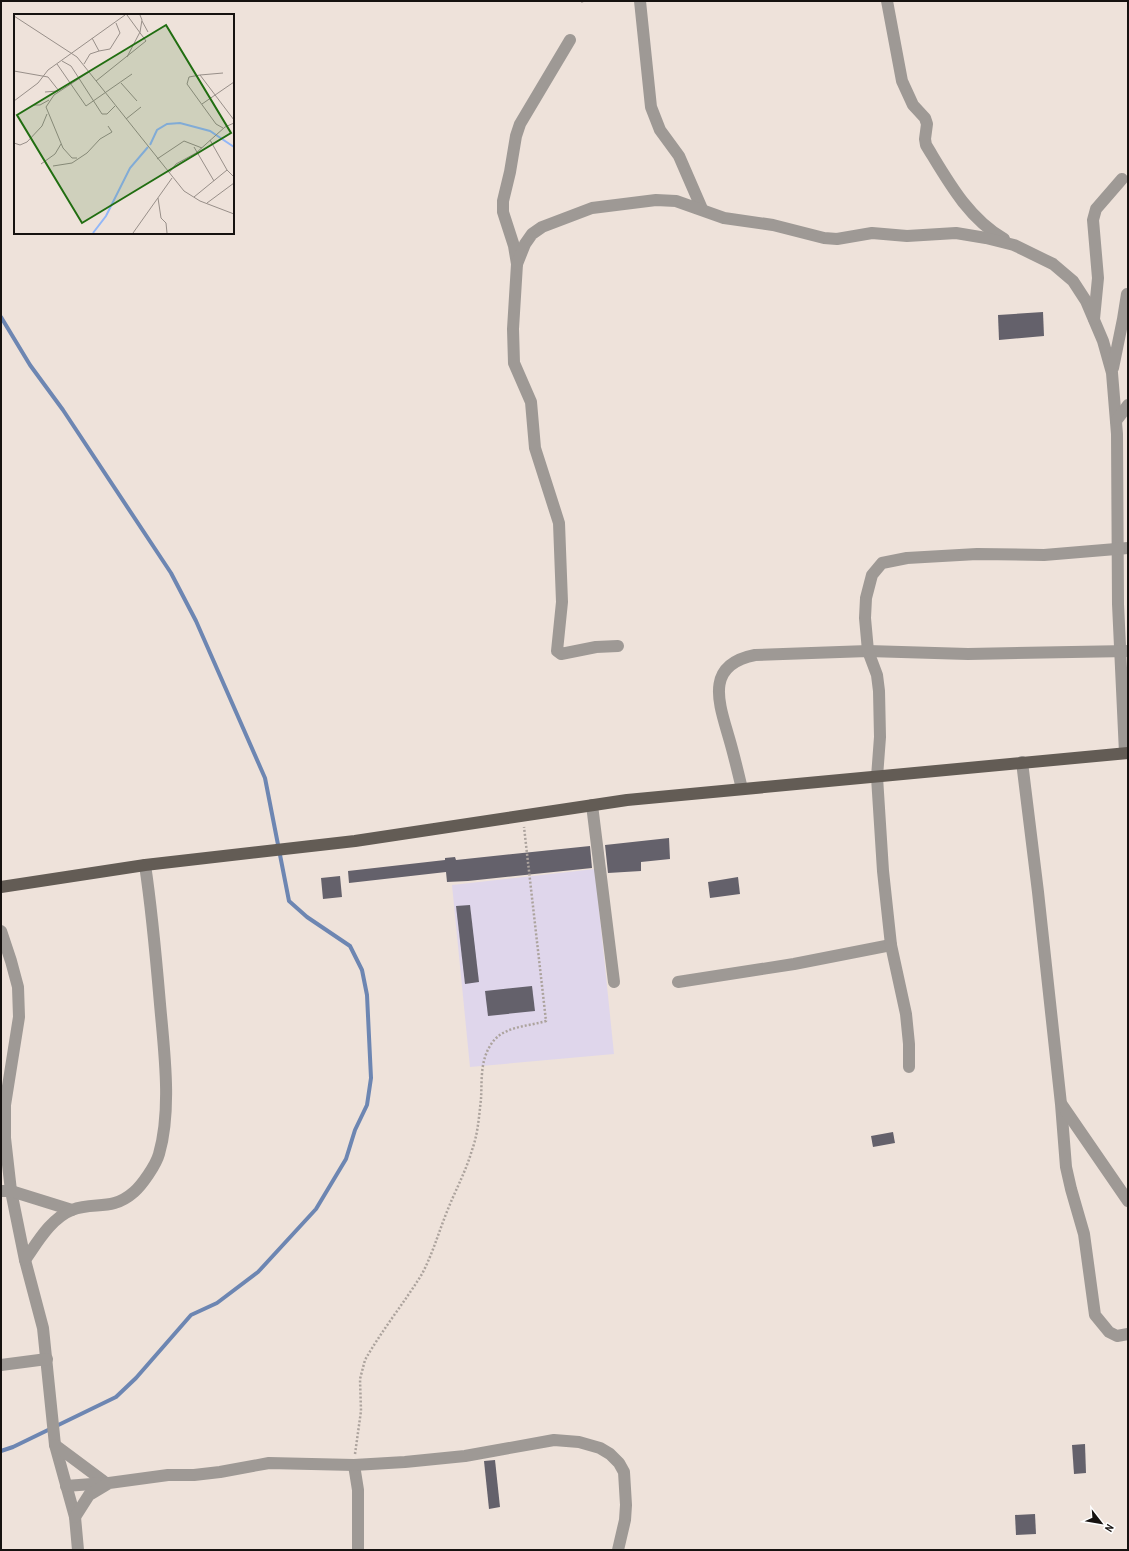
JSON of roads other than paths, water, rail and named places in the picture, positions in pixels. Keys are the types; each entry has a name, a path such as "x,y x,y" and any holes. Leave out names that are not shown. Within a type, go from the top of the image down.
{"main road":[{"path":"1,887 146,865 355,841 592,805 742,789 1126,753"}],"street":[{"path":"640,1 653,114 660,130 679,156 702,209"},
{"path":"887,1 902,81 913,105 925,118 928,124 925,139 926,145 944,176 966,207 981,223 1014,245 1053,264 1073,281 1086,301 1108,358 1112,373 1116,421 1123,434 1123,651 1126,753"},
{"path":"570,40 525,113 516,136 503,201 503,212 514,246 517,264 513,329 514,363 532,402 535,448 559,523 562,602 557,650 561,654 596,647 618,646"},
{"path":"1094,320 1098,278 1093,220 1096,209 1122,179"},
{"path":"517,264 532,234 542,227 592,208 656,200 676,202 702,209 724,218 773,225 824,238 837,239 872,233 907,236 956,234 986,238 1014,245"},
{"path":"1112,373 1124,319 1127,294"},
{"path":"1116,421 1128,405"},
{"path":"909,1067 909,1044 906,1014 891,945 883,871 877,777 880,737 879,691 876,675 868,651 866,618 867,590 872,575 882,563 907,558 977,554 1044,555 1123,548"},
{"path":"742,789 720,707 718,694 725,671 733,663 743,658 755,655 868,651 968,654 1004,652 1123,651"},
{"path":"1022,762 1038,892 1061,1104 1066,1167 1084,1234 1095,1315 1109,1332 1117,1336 1128,1334"},
{"path":"592,805 614,982"},
{"path":"6,1191 72,1210 108,1206 124,1200 136,1190 159,1156 164,1116 166,1072 152,908 146,865"},
{"path":"1,931 11,961 18,994 19,1017 4,1105 6,1191 43,1328 55,1445 75,1517 78,1550"},
{"path":"678,982 794,964 891,945"},
{"path":"1061,1104 1128,1201"},
{"path":"25,1260 47,1230 60,1218 72,1210"},
{"path":"1,1365 46,1359"},
{"path":"66,1486 108,1483 168,1475 194,1475 269,1463 354,1465 405,1462 465,1456 554,1440 579,1442 600,1448 610,1454 619,1463 624,1472 626,1486 625,1520 618,1550"},
{"path":"55,1445 108,1483"},
{"path":"354,1465 358,1490 358,1550"},
{"path":"75,1517 83,1501 89,1495 108,1483"}],"waterway":[{"path":"1,317 30,365 63,410 171,573 196,621 265,778 289,901 307,917 350,946 362,970 367,995 371,1078 367,1105 355,1130 346,1159 316,1209 258,1272 217,1303 191,1315 136,1378 116,1397 13,1447 1,1451"}]}
